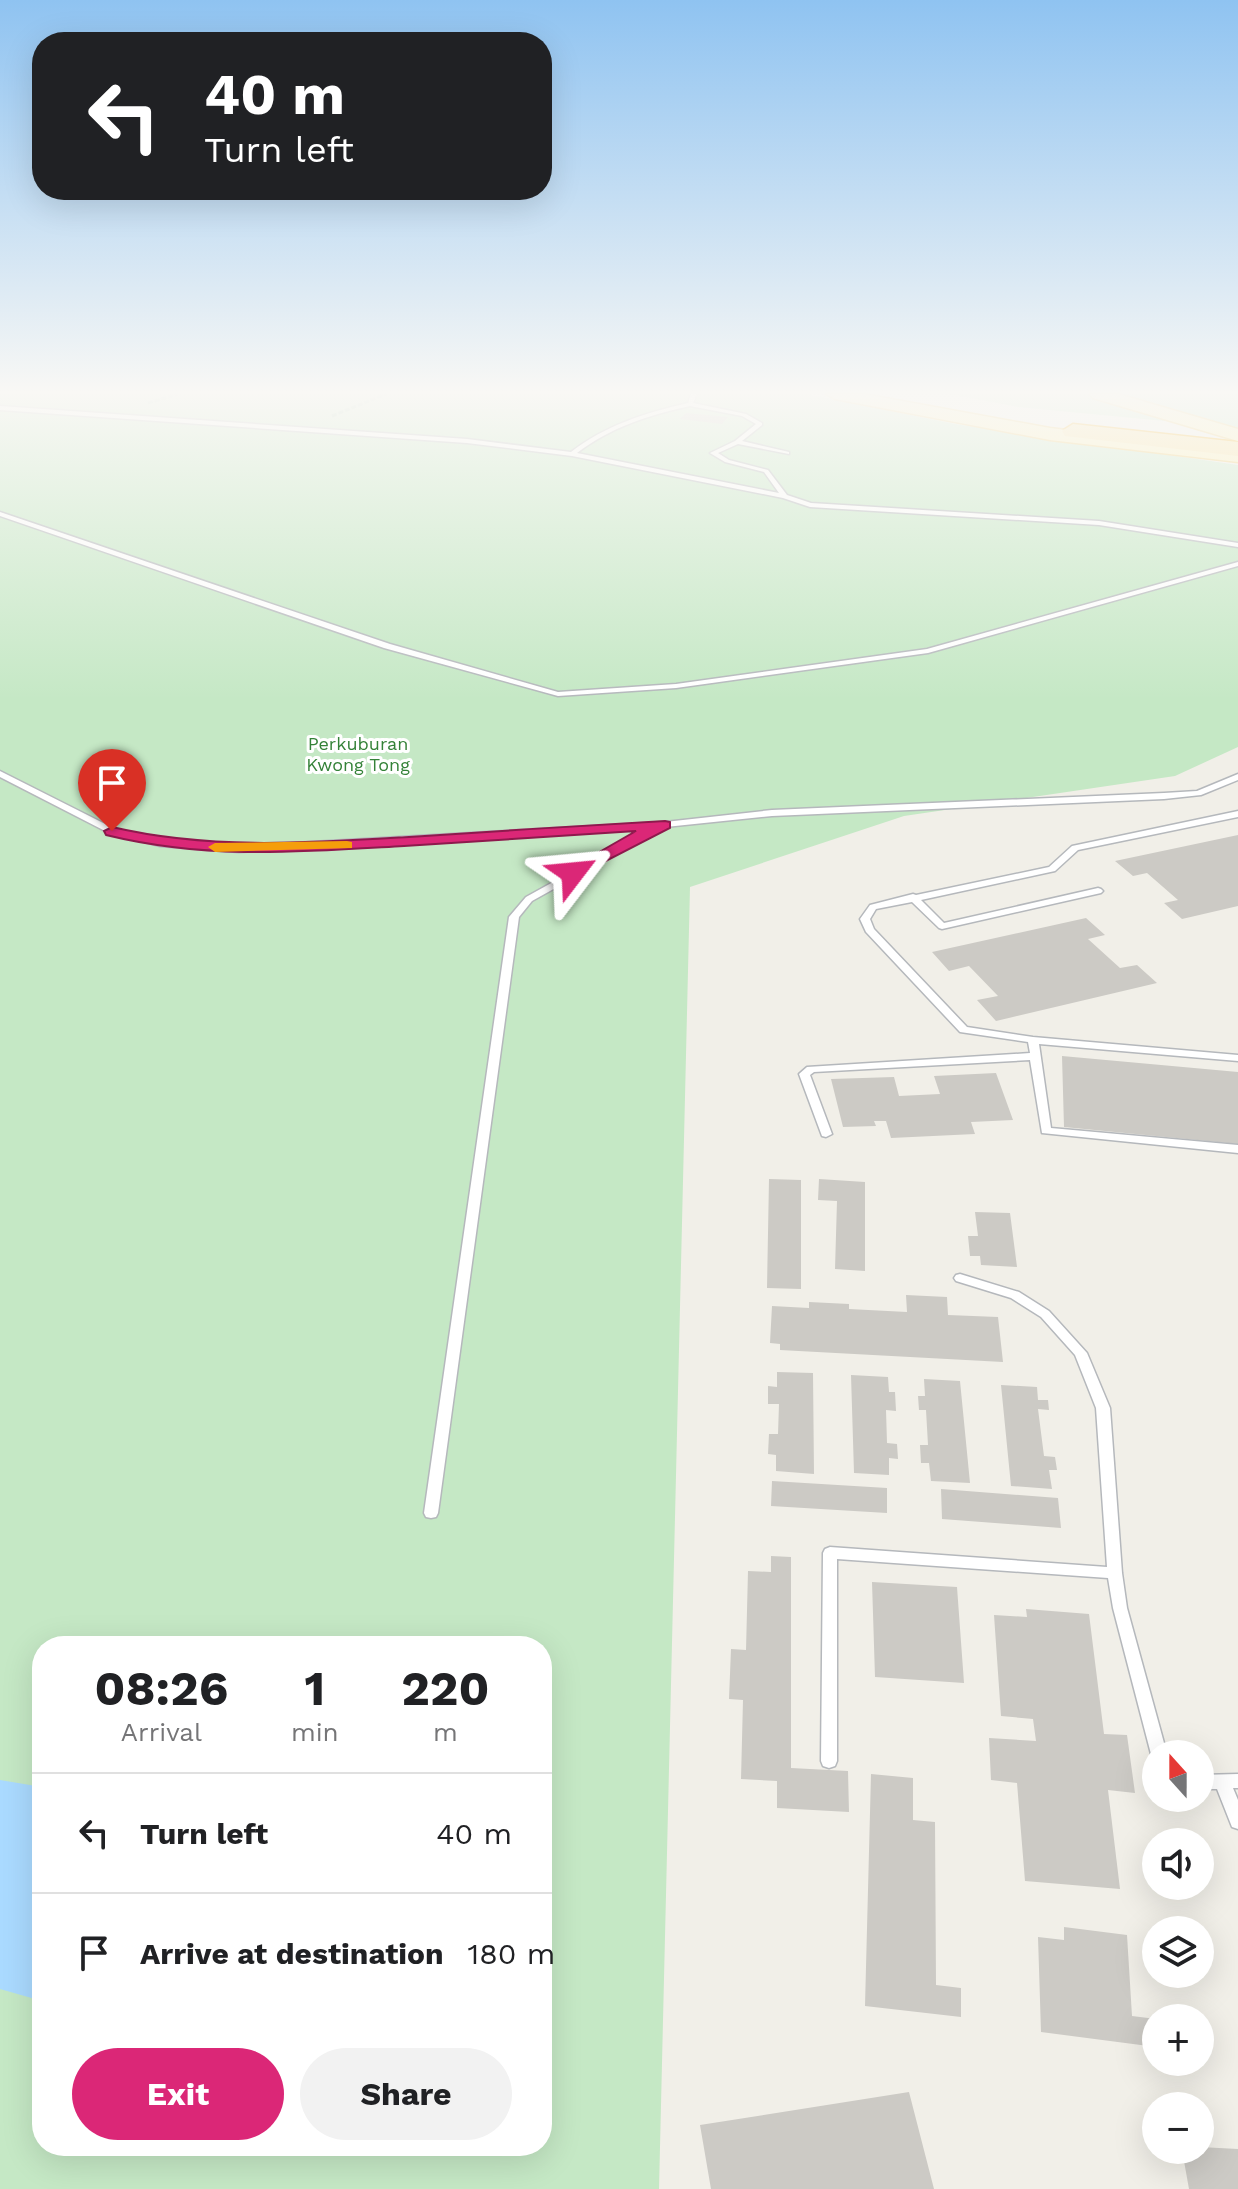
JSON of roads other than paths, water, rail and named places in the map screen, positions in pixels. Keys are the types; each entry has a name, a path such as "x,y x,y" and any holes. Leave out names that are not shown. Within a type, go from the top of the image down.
{"lane":[{"path":"785,496 810,505 1099,523 1238,545"},
{"path":"0,514 387,646 558,694 676,686 928,651 1238,564"},
{"path":"0,774 112,831 160,843 223,848 310,847 665,825 772,813 894,810 1198,793 1238,777"},
{"path":"0,785 16,782"},
{"path":"1238,814 1075,848 1052,869 873,907 865,919 869,930 964,1030 1033,1040 1238,1058"},
{"path":"431,1513 514,917 529,899 642,834 665,825"},
{"path":"913,897 942,926 1098,891"},
{"path":"1033,1040 1046,1131 1238,1149"},
{"path":"826,1134 804,1074 811,1069 1036,1056"},
{"path":"960,1278 1015,1295 1045,1314 1081,1353 1103,1408 1120,1608 1155,1740"},
{"path":"829,1761 830,1553 1115,1573"},
{"path":"1231,1781 1238,1822"}],"water":[{"path":"0,1780 32,1785 32,1998 0,1989"}],"park label":[{"name":"Perkuburan Kwong Tong","path":"358,753"}]}
